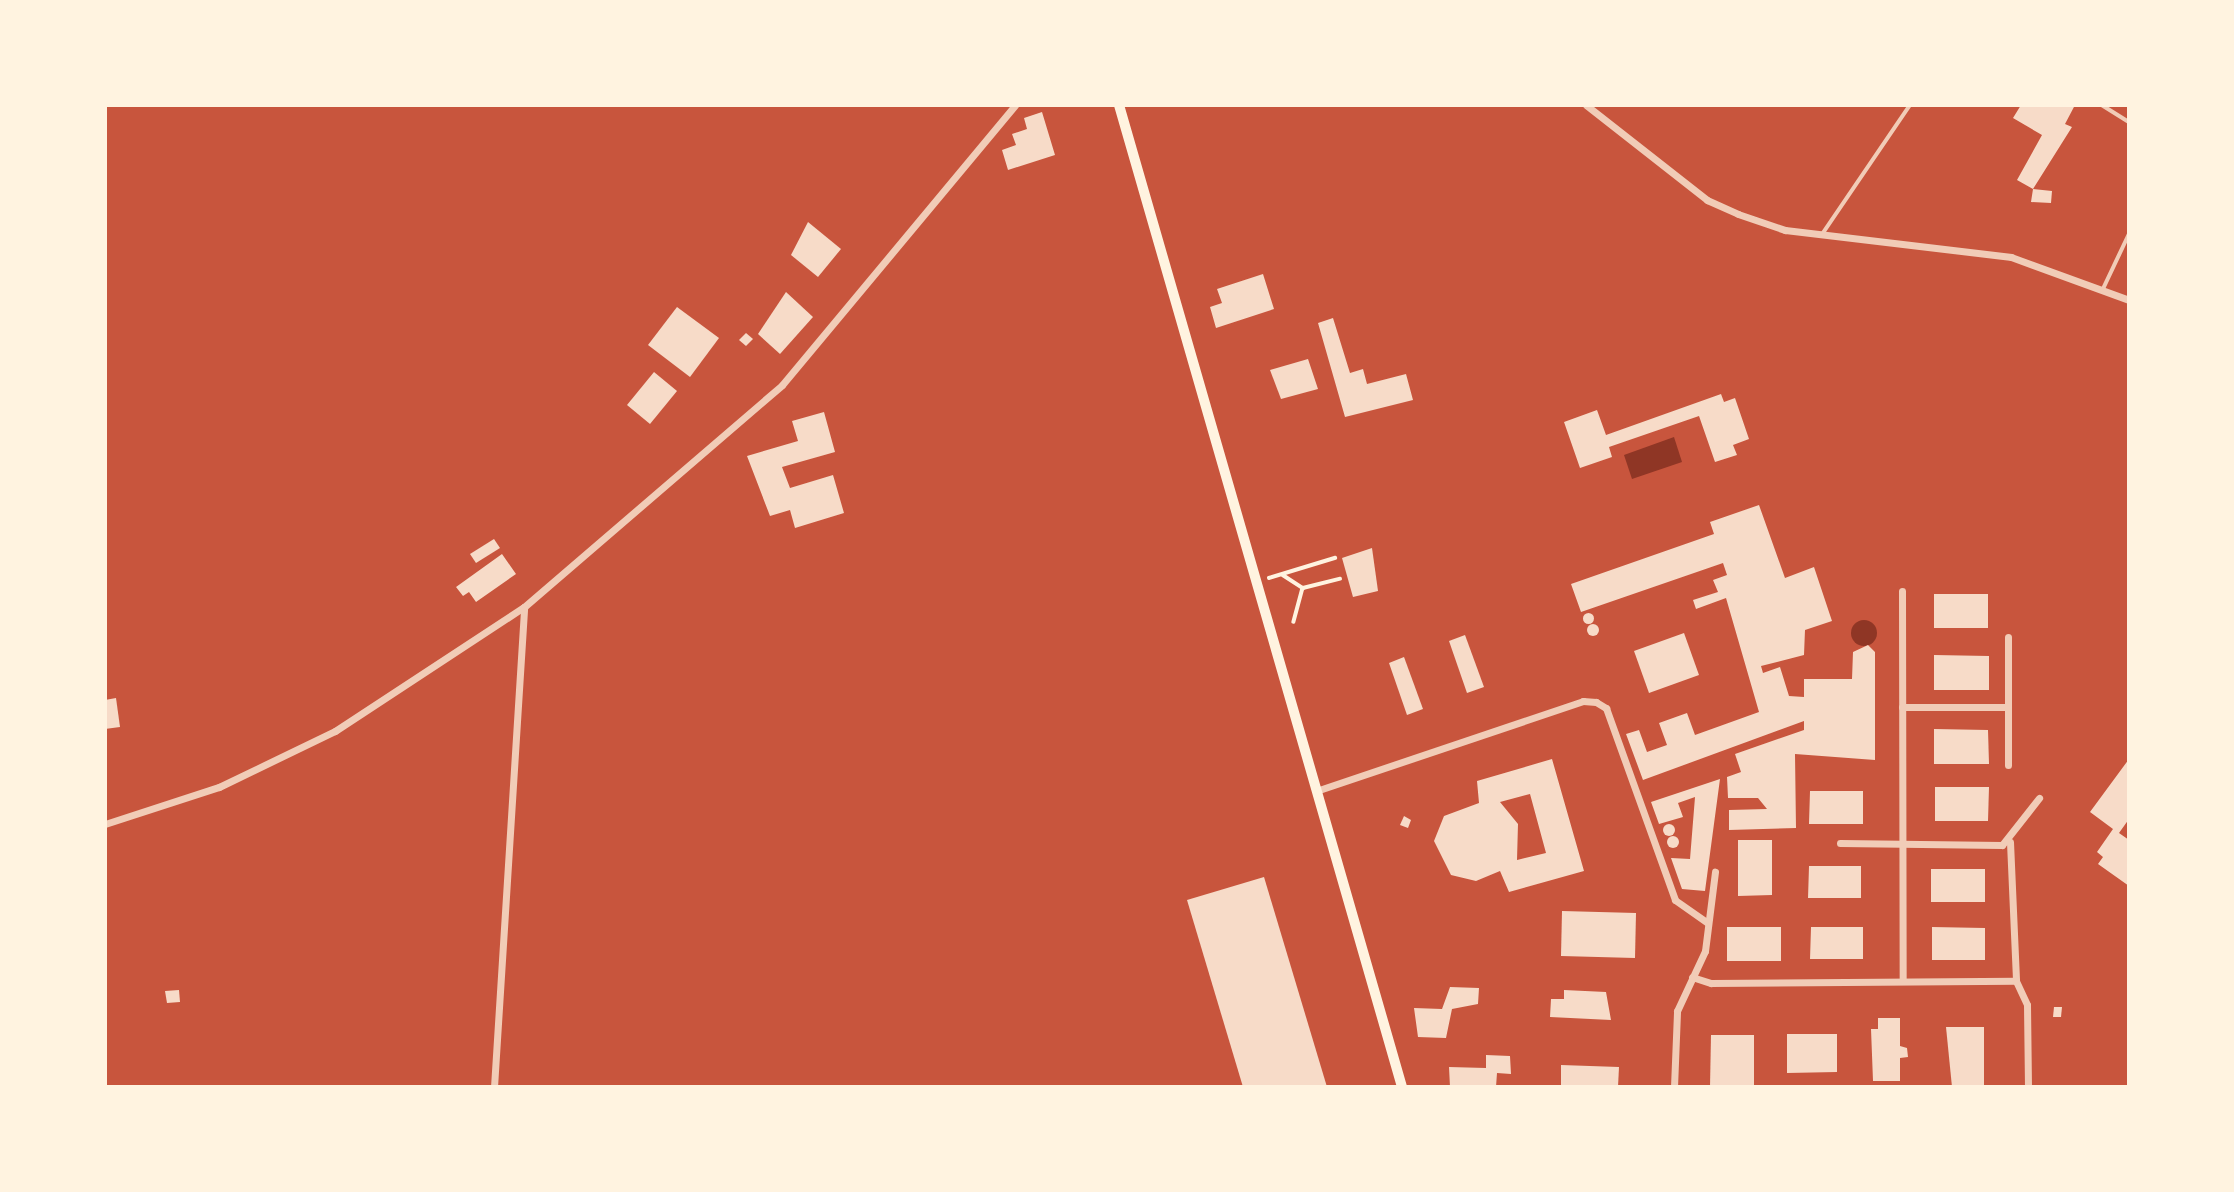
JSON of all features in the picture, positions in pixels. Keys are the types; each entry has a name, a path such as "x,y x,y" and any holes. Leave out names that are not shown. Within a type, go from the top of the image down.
{"main road":[{"path":"1119,105 1402,1087"}],"street":[{"path":"105,824 219,787 335,731 524,607 782,385 1015,105"},
{"path":"1586,105 1707,200 1785,230 2011,257 2129,300"},
{"path":"1902,591 1903,981"},
{"path":"494,1087 524,607"},
{"path":"2008,637 2008,765"},
{"path":"1316,791 1583,701 1597,702 1606,708 1675,900 1707,922"},
{"path":"1902,707 2008,708"},
{"path":"2028,1087 2027,1006 2016,981 2010,842 2039,798"},
{"path":"1840,843 2010,842"},
{"path":"1675,1087 1677,1010 1705,951 1715,872"},
{"path":"1692,977 1711,983 2016,981"}],"lane":[{"path":"1822,234 1910,105"},
{"path":"2102,105 2129,122"},
{"path":"2103,289 2129,234"}],"path":[{"path":"1269,578 1335,558"},
{"path":"1282,574 1303,589"},
{"path":"1303,589 1340,579"},
{"path":"1294,622 1303,589"}],"shaded area":[{"path":"1674,437 1682,462 1632,479 1624,455"},
{"path":"1864,620 1873,624 1877,633 1873,642 1864,646 1855,642 1851,633 1855,624"}],"building":[{"path":"2021,105 2075,105 2065,124 2072,127 2033,189 2017,180 2042,135 2013,118"},
{"path":"1042,112 1055,155 1008,170 1002,150 1016,145 1012,134 1027,129 1024,118"},
{"path":"2033,189 2052,191 2051,203 2031,202"},
{"path":"808,222 841,249 818,277 791,255"},
{"path":"1263,274 1274,309 1216,328 1210,307 1222,303 1217,289"},
{"path":"786,292 813,317 780,354 758,334"},
{"path":"677,307 719,338 690,377 648,345"},
{"path":"1333,318 1350,373 1363,369 1367,384 1406,374 1413,400 1345,417 1318,323"},
{"path":"746,333 753,339 746,346 739,340"},
{"path":"1308,359 1318,389 1281,399 1270,370"},
{"path":"654,372 677,391 650,424 627,405"},
{"path":"1721,394 1724,402 1735,398 1749,439 1733,445 1737,455 1715,462 1699,416 1609,447 1612,457 1580,468 1564,422 1597,410 1606,435"},
{"path":"824,412 835,452 782,467 790,488 833,475 844,513 795,528 790,510 770,516 747,456 798,441 792,421"},
{"path":"1759,505 1785,578 1814,567 1832,621 1805,630 1804,655 1761,666 1763,673 1780,667 1789,696 1804,697 1804,679 1852,679 1853,652 1868,645 1875,652 1875,760 1795,754 1796,828 1729,830 1729,810 1767,809 1758,798 1728,798 1727,777 1741,772 1735,754 1804,730 1804,721 1643,780 1626,734 1639,730 1647,752 1667,745 1659,723 1687,713 1695,735 1759,712 1726,598 1696,609 1693,600 1718,592 1713,580 1727,575 1723,563 1581,612 1571,584 1714,534 1710,522"},
{"path":"494,539 500,548 476,563 470,554"},
{"path":"1372,548 1378,591 1353,597 1342,558"},
{"path":"502,554 516,574 476,602 469,592 463,596 456,587"},
{"path":"1934,594 1988,594 1988,628 1934,628"},
{"path":"1588,612 1594,618 1588,624 1582,618"},
{"path":"1593,624 1599,630 1593,636 1587,630"},
{"path":"1684,633 1699,675 1649,693 1634,651"},
{"path":"1465,635 1484,687 1467,693 1449,641"},
{"path":"1934,655 1989,656 1989,690 1934,690"},
{"path":"1404,657 1423,709 1407,715 1389,663"},
{"path":"116,698 120,727 105,729 105,700"},
{"path":"1934,729 1988,730 1989,764 1934,764"},
{"path":"1552,759 1584,871 1509,892 1500,871 1476,881 1451,875 1434,841 1444,816 1479,803 1477,781","holes":["1530,794 1546,853 1517,860 1518,824 1500,802"]},
{"path":"2129,759 2129,819 2119,833 2129,840 2129,886 2098,864 2103,857 2097,852 2113,829 2090,812"},
{"path":"1720,779 1705,891 1682,889 1671,858 1690,859 1695,797 1678,803 1683,817 1659,824 1651,802"},
{"path":"1935,787 1989,787 1988,821 1935,821"},
{"path":"1810,791 1863,791 1863,824 1809,824"},
{"path":"1404,816 1411,820 1408,828 1400,825"},
{"path":"1669,824 1675,830 1669,836 1663,830"},
{"path":"1673,836 1679,842 1673,848 1667,842"},
{"path":"1738,840 1772,840 1772,895 1738,896"},
{"path":"1809,866 1861,866 1861,898 1808,898"},
{"path":"1931,869 1985,869 1985,902 1931,902"},
{"path":"1264,877 1327,1087 1243,1087 1187,900"},
{"path":"1562,911 1636,913 1635,958 1561,956"},
{"path":"1727,927 1781,927 1781,961 1727,961"},
{"path":"1811,927 1863,927 1863,959 1810,959"},
{"path":"1932,927 1985,928 1985,960 1932,960"},
{"path":"1450,987 1479,988 1478,1004 1452,1009 1446,1038 1418,1037 1414,1008 1442,1009"},
{"path":"179,990 180,1002 167,1003 165,991"},
{"path":"1564,990 1606,992 1611,1020 1550,1017 1551,999 1564,999"},
{"path":"2054,1007 2062,1007 2061,1017 2053,1017"},
{"path":"1878,1018 1900,1018 1900,1046 1907,1048 1908,1057 1900,1058 1900,1081 1873,1081 1871,1029 1878,1029"},
{"path":"1946,1027 1984,1027 1984,1087 1952,1087"},
{"path":"1787,1034 1837,1034 1837,1072 1787,1073"},
{"path":"1711,1035 1754,1035 1754,1086 1710,1087"},
{"path":"1486,1055 1510,1056 1511,1074 1497,1073 1496,1087 1450,1087 1449,1067 1486,1068"},
{"path":"1561,1065 1619,1067 1618,1087 1561,1087"}]}
